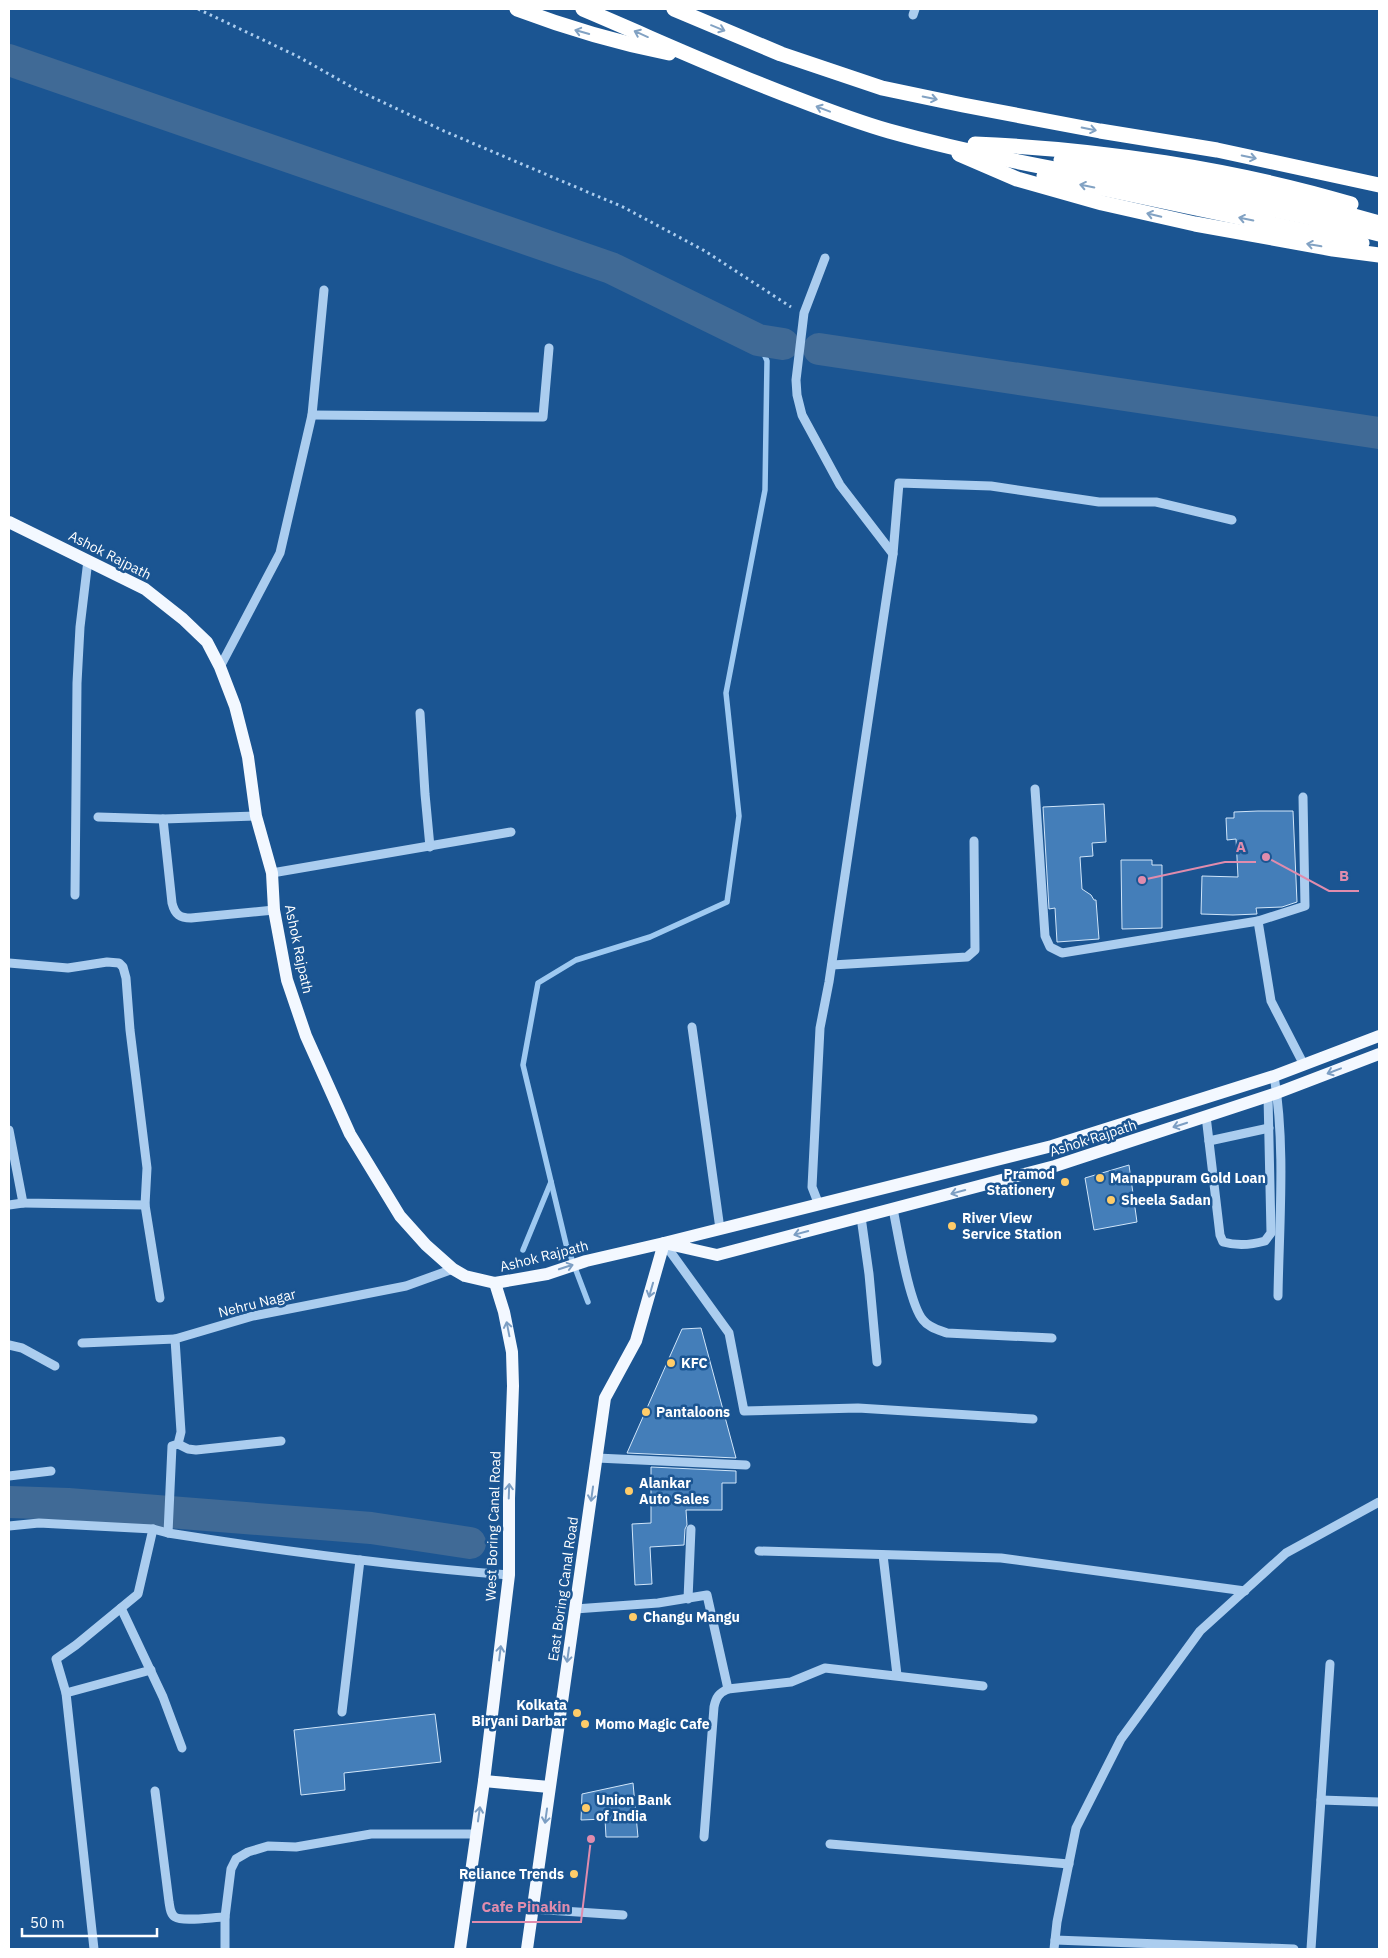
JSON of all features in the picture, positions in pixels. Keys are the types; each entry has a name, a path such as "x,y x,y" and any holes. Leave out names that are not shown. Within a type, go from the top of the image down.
{"highway":[{"path":"517,9 569,29 618,43 698,59"},
{"path":"583,9 736,76 841,116 891,132 1041,165 1301,215 1379,234"},
{"path":"674,9 781,54 882,88 1080,127 1217,150 1379,186"},
{"path":"933,142 1044,149 1134,159 1191,168 1330,198 1379,213"},
{"path":"933,142 1159,175 1305,203 1379,222"},
{"path":"933,142 1034,173 1079,184 1379,247"},
{"path":"933,142 1017,179 1102,202 1195,224 1333,249 1379,255"}],"main road":[{"name":"Ashok Rajpath","path":"9,522 145,589 183,619 207,642 220,667 235,706 248,757 256,816 272,873 274,910 287,980 306,1036 350,1134 400,1216 426,1245 453,1270 465,1276 495,1283 547,1274 586,1261 1052,1146 1274,1076 1379,1036"},
{"name":"Ashok Rajpath","path":"664,1243 717,1255 893,1209 1055,1166 1272,1094 1379,1054"},
{"name":"East Boring Canal Road","path":"527,1949 605,1398 636,1341 664,1243"},
{"name":"West Boring Canal Road","path":"460,1949 477,1834 510,1575 509,1498 513,1386 512,1352 504,1312 495,1283"},
{"path":"484,1781 549,1788"}],"street":[{"path":"825,258 804,313 796,380 797,395 802,415 840,485 893,554"},
{"path":"220,667 280,553 312,415 324,290"},
{"path":"312,415 543,417 549,348"},
{"path":"818,1205 812,1187 820,1028 832,965 893,554 899,483 991,486 1099,502 1156,502 1232,520"},
{"path":"75,895 77,682 80,627 88,560"},
{"path":"420,713 424,794 430,847"},
{"path":"1035,789 1045,936 1050,947 1062,952 1258,921 1305,906 1303,797"},
{"path":"98,817 163,819 256,816"},
{"path":"163,819 172,903 179,916 191,918 274,910"},
{"path":"272,873 511,832"},
{"path":"832,965 966,957 975,950 974,841"},
{"path":"1258,921 1271,1001 1304,1065"},
{"path":"9,962 68,968 107,962 119,963 123,967 126,978 130,1030 147,1168 145,1205 160,1298"},
{"path":"692,1027 720,1229"},
{"path":"1206,1116 1220,1235 1223,1242 1245,1245 1266,1241 1271,1233 1269,1128 1274,1076"},
{"path":"1272,1094 1280,1158 1278,1296"},
{"path":"1209,1141 1269,1128"},
{"path":"9,1130 23,1203"},
{"path":"9,1204 145,1205"},
{"path":"893,1209 912,1296 924,1321 934,1328 947,1333 1052,1338"},
{"path":"860,1217 869,1274 878,1362"},
{"path":"664,1243 729,1333 744,1411 858,1408 1033,1419"},
{"name":"Nehru Nagar","path":"82,1343 175,1339 253,1316 406,1286 453,1270"},
{"path":"168,1533 175,1445 182,1432 175,1339"},
{"path":"9,1345 22,1348 55,1366"},
{"path":"175,1445 196,1450 281,1441"},
{"path":"597,1458 746,1465"},
{"path":"9,1476 51,1472"},
{"path":"1294,1949 1054,1944 1076,1828 1121,1739 1200,1631 1286,1554 1379,1502"},
{"path":"9,1526 39,1523 153,1529 283,1551 418,1567 510,1575"},
{"path":"94,1949 66,1693 56,1659 138,1594 153,1529"},
{"path":"688,1598 691,1529"},
{"path":"759,1552 1001,1558 1245,1591"},
{"path":"883,1555 897,1675"},
{"path":"342,1712 360,1560"},
{"path":"575,1609 658,1603 707,1595 728,1689"},
{"path":"121,1608 151,1670 182,1748"},
{"path":"1311,1949 1330,1664"},
{"path":"704,1837 714,1707 716,1699 721,1692 728,1689 791,1682 825,1668 983,1686"},
{"path":"66,1693 151,1670"},
{"path":"155,1791 169,1902 173,1914 177,1918 225,1917"},
{"path":"1321,1800 1379,1802"},
{"path":"225,1949 225,1917 230,1869 236,1859 248,1852 268,1846 296,1847 371,1834 477,1834"},
{"path":"830,1844 1069,1864"},
{"path":"532,1909 623,1915"}],"path":[{"path":"198,9 297,56 356,90 623,207 705,251 791,307"}],"building":[{"path":"1104,804 1106,842 1092,843 1093,856 1080,857 1082,889 1096,900 1099,939 1057,942 1055,908 1049,909 1043,807"},
{"path":"1293,811 1297,902 1282,907 1256,908 1257,914 1201,914 1202,876 1238,877 1236,839 1227,840 1226,818 1234,818 1234,812"},
{"path":"1121,860 1152,860 1152,865 1162,865 1162,928 1122,929"},
{"name":"Sheela Sadan","path":"1129,1165 1137,1222 1094,1230 1085,1178"},
{"path":"701,1328 736,1458 627,1453 682,1329"},
{"path":"651,1467 736,1471 736,1483 722,1483 722,1510 686,1510 687,1525 684,1545 650,1547 652,1584 635,1585 632,1524 651,1523"},
{"path":"435,1714 441,1762 344,1773 345,1790 301,1795 294,1730"},
{"path":"633,1783 638,1837 606,1837 605,1819 581,1820 582,1794"}],"waterway":[{"path":"9,60 611,268 758,340 783,344"},
{"path":"588,1302 566,1244 523,1065 538,983 576,960 650,937 727,902 739,816 726,693 765,490 767,361 758,340"},
{"path":"819,349 1379,433"},
{"path":"523,1250 551,1182"},
{"path":"9,1502 68,1504 371,1528 470,1543"}],"place":[{"name":"B","path":"1266,857"},
{"name":"A","path":"1142,880"},
{"name":"Manappuram Gold Loan","path":"1100,1178"},
{"name":"Pramod Stationery","path":"1065,1182"},
{"name":"Sheela Sadan","path":"1111,1200"},
{"name":"River View Service Station","path":"952,1226"},
{"name":"KFC","path":"671,1363"},
{"name":"Pantaloons","path":"646,1412"},
{"name":"Alankar Auto Sales","path":"629,1491"},
{"name":"Changu Mangu","path":"633,1617"},
{"name":"Kolkata Biryani Darbar","path":"577,1713"},
{"name":"Momo Magic Cafe","path":"585,1724"},
{"name":"Union Bank of India","path":"586,1808"},
{"name":"Cafe Pinakin","path":"591,1839"},
{"name":"Reliance Trends","path":"574,1874"}]}
